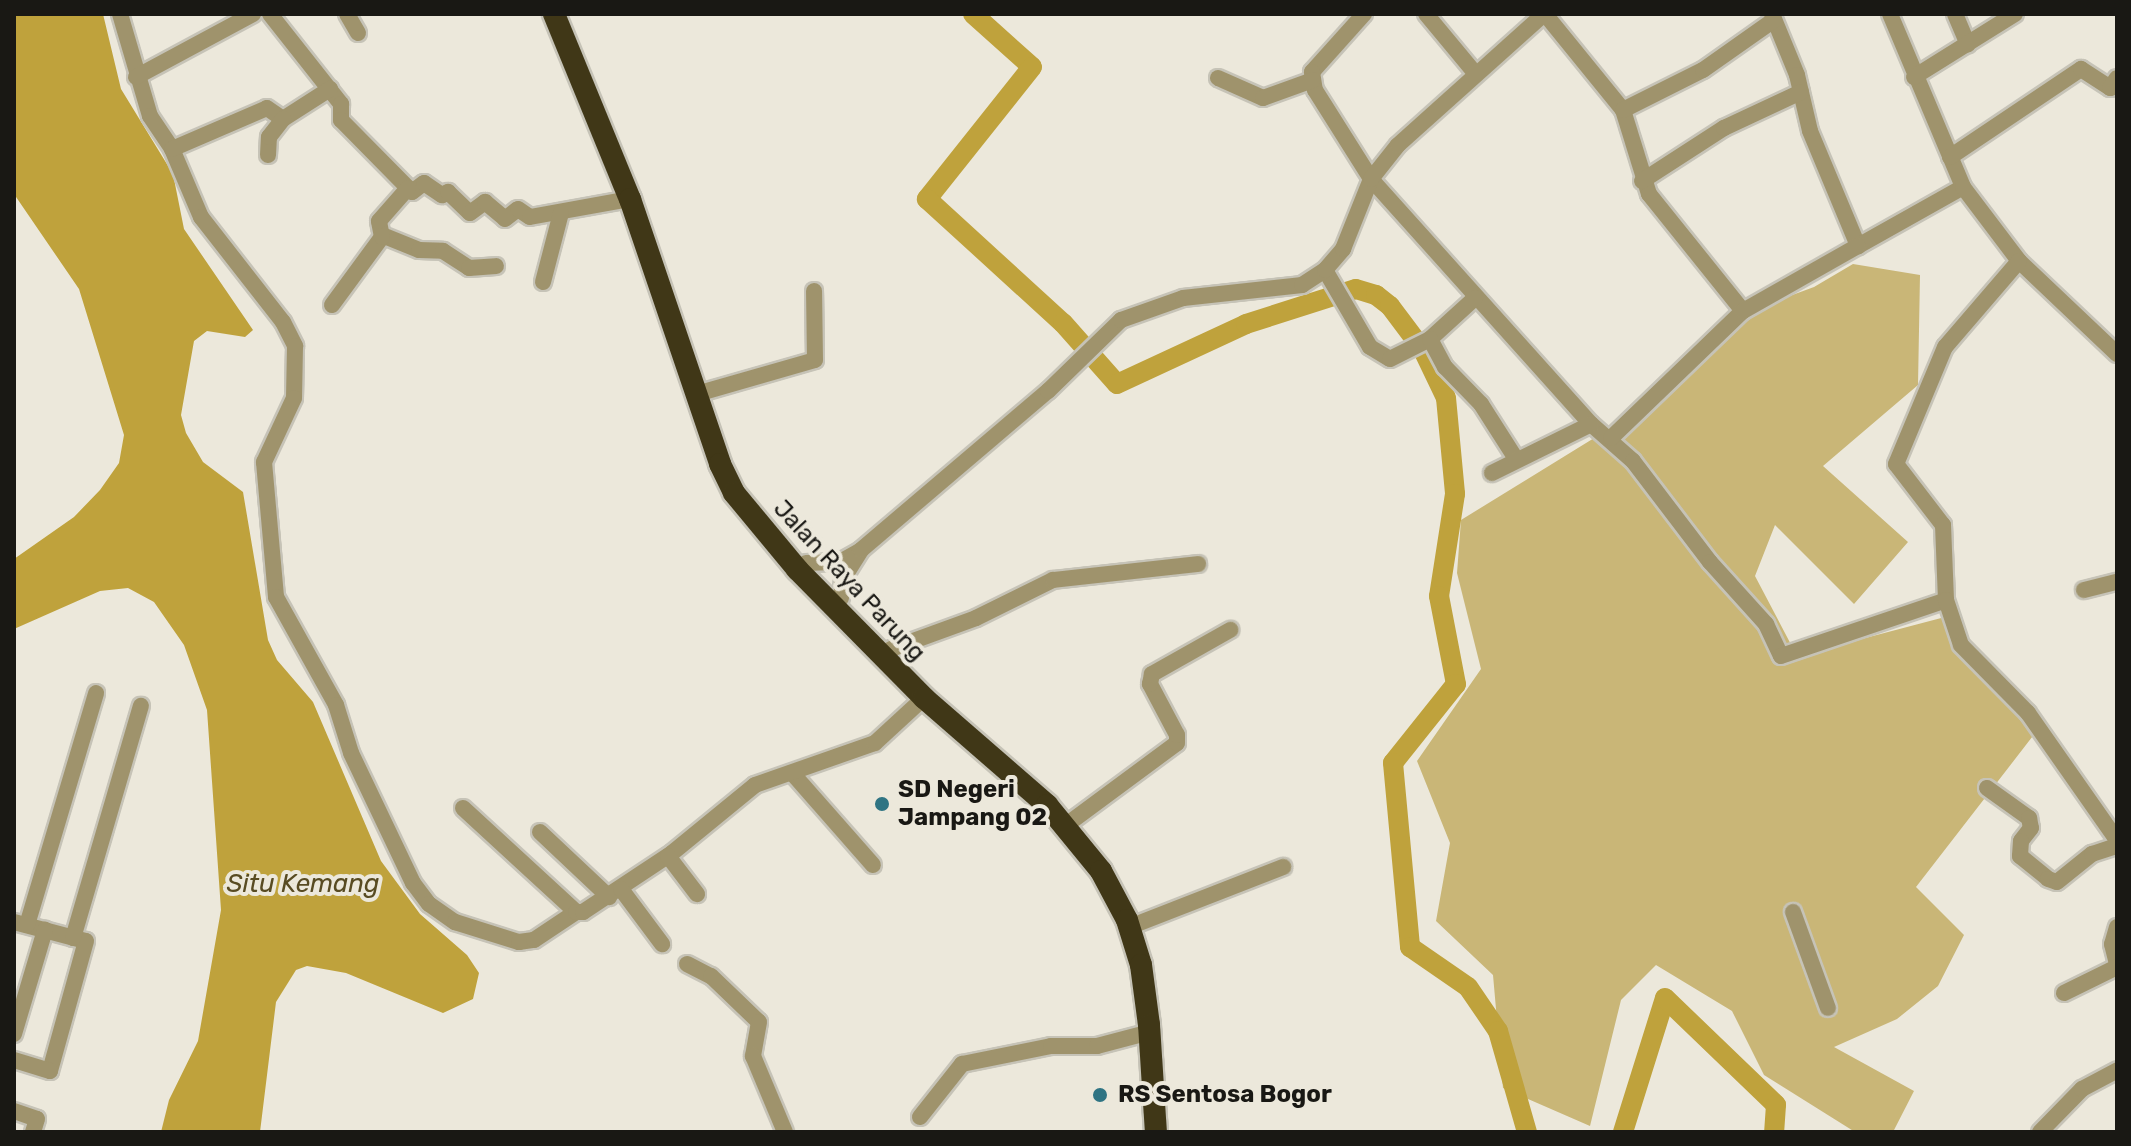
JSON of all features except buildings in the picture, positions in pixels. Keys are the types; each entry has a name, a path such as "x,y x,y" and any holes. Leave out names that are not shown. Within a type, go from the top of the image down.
{"highway":[{"name":"Jalan Raya Parung","path":"554,14 630,199 720,464 734,493 797,569 924,698 1047,805 1101,871 1127,920 1141,965 1160,1121"},
{"name":"Jalan Raya Parung","path":"563,14 658,248 743,491 806,563 891,649 1073,820 1108,865 1137,924 1150,964 1160,1121"}],"street":[{"path":"120,14 136,77 150,116 172,149 208,230 283,322 295,346 294,398 264,462 276,597 336,705 351,753 413,883 429,904 455,922 519,942 534,940 576,912 615,893 668,856 755,785 875,743 924,698"},
{"path":"136,77 253,14"},
{"path":"270,14 343,107 341,120 414,192 424,183 444,196 448,192 470,213 485,202 505,219 519,209 528,217 630,199"},
{"path":"347,14 358,33"},
{"path":"1364,14 1319,60 1313,80 1371,179 1591,424 1611,438 1752,606 1781,656 1946,600"},
{"path":"1426,14 1475,73"},
{"path":"806,563 840,562 861,550 1048,391 1098,337 1149,306 1302,285 1325,270 1343,249 1371,179 1398,145 1544,14 1623,110 1642,181 1700,263 1743,311"},
{"path":"1890,14 1963,187 2019,261 2117,354"},
{"path":"1955,14 1968,44"},
{"path":"1914,77 2015,14"},
{"path":"1623,110 1703,70 1773,17 1801,92 1810,131 1858,246"},
{"path":"1950,157 2081,69 2115,87"},
{"path":"1218,78 1263,98 1313,80"},
{"path":"268,155 269,137 283,119 330,89"},
{"path":"1642,181 1724,128 1801,92"},
{"path":"172,149 267,108 283,119"},
{"path":"1611,438 1743,311 1963,187"},
{"path":"332,305 382,235 379,221 408,188"},
{"path":"543,282 561,213"},
{"path":"382,235 419,250 443,251 469,268 496,266"},
{"path":"2019,261 1945,347 1896,464 1943,525 1946,600 1961,645 2028,713 2036,730 2117,840"},
{"path":"1325,270 1347,312 1379,356 1390,359 1410,352 1430,339 1475,298"},
{"path":"707,391 815,360 814,291"},
{"path":"1430,339 1445,367 1481,404 1516,459"},
{"path":"1492,473 1591,424"},
{"path":"841,598 843,579 861,550"},
{"path":"891,649 976,618 1053,580 1198,564"},
{"path":"2084,590 2117,582"},
{"path":"1073,820 1177,743 1177,735 1150,684 1152,674 1230,630"},
{"path":"14,1060 50,1071 86,941 21,923 96,693"},
{"path":"73,938 141,706"},
{"path":"793,774 873,865"},
{"path":"1987,788 2029,818 2031,828 2021,841 2020,856 2048,879 2057,882 2092,854 2117,846"},
{"path":"463,808 576,912"},
{"path":"540,832 615,893 662,944"},
{"path":"668,856 697,894"},
{"path":"1137,924 1283,867"},
{"path":"1793,912 1828,1008"},
{"path":"2064,993 2117,965 2112,944 2117,927"},
{"path":"14,1034 45,930"},
{"path":"687,964 711,976 759,1022 753,1056 785,1132"},
{"path":"920,1117 962,1064 1051,1046 1097,1046 1150,1032"},
{"path":"2040,1132 2082,1089 2117,1070"},
{"path":"14,1111 37,1119 33,1132"}],"shaded area":[{"path":"1853,264 1920,275 1918,385 1823,466 1908,542 1854,604 1775,525 1755,576 1797,656 1945,617 2036,732 1916,887 1964,935 1938,986 1897,1019 1834,1047 1914,1091 1893,1132 1855,1132 1764,1075 1732,1011 1656,965 1621,1000 1590,1126 1503,1088 1493,975 1436,921 1450,843 1417,761 1481,669 1457,573 1461,520 1612,427 1751,310 1814,287"}],"water":[{"name":"Situ Kemang","path":"14,14 103,14 121,89 173,174 184,229 253,330 245,337 207,331 194,341 181,415 186,433 203,462 243,492 268,640 277,660 313,702 381,861 420,914 467,955 479,973 473,999 443,1013 346,973 307,966 296,970 276,1002 260,1132 161,1132 169,1100 198,1041 221,910 207,710 184,645 154,602 128,588 100,591 14,629 14,559 74,517 100,490 119,463 124,435 79,289 14,194"}],"waterway":[{"path":"973,14 1032,67 927,199 1063,323 1117,384 1246,324 1356,289 1376,295 1390,306 1423,350 1446,398 1455,494 1439,596 1456,684 1393,763 1410,947 1468,987 1498,1031 1527,1132"},
{"path":"1623,1132 1665,998 1776,1105 1774,1132"}],"place":[{"name":"SD Negeri Jampang 02","path":"882,804"},
{"name":"RS Sentosa Bogor","path":"1100,1095"}]}
